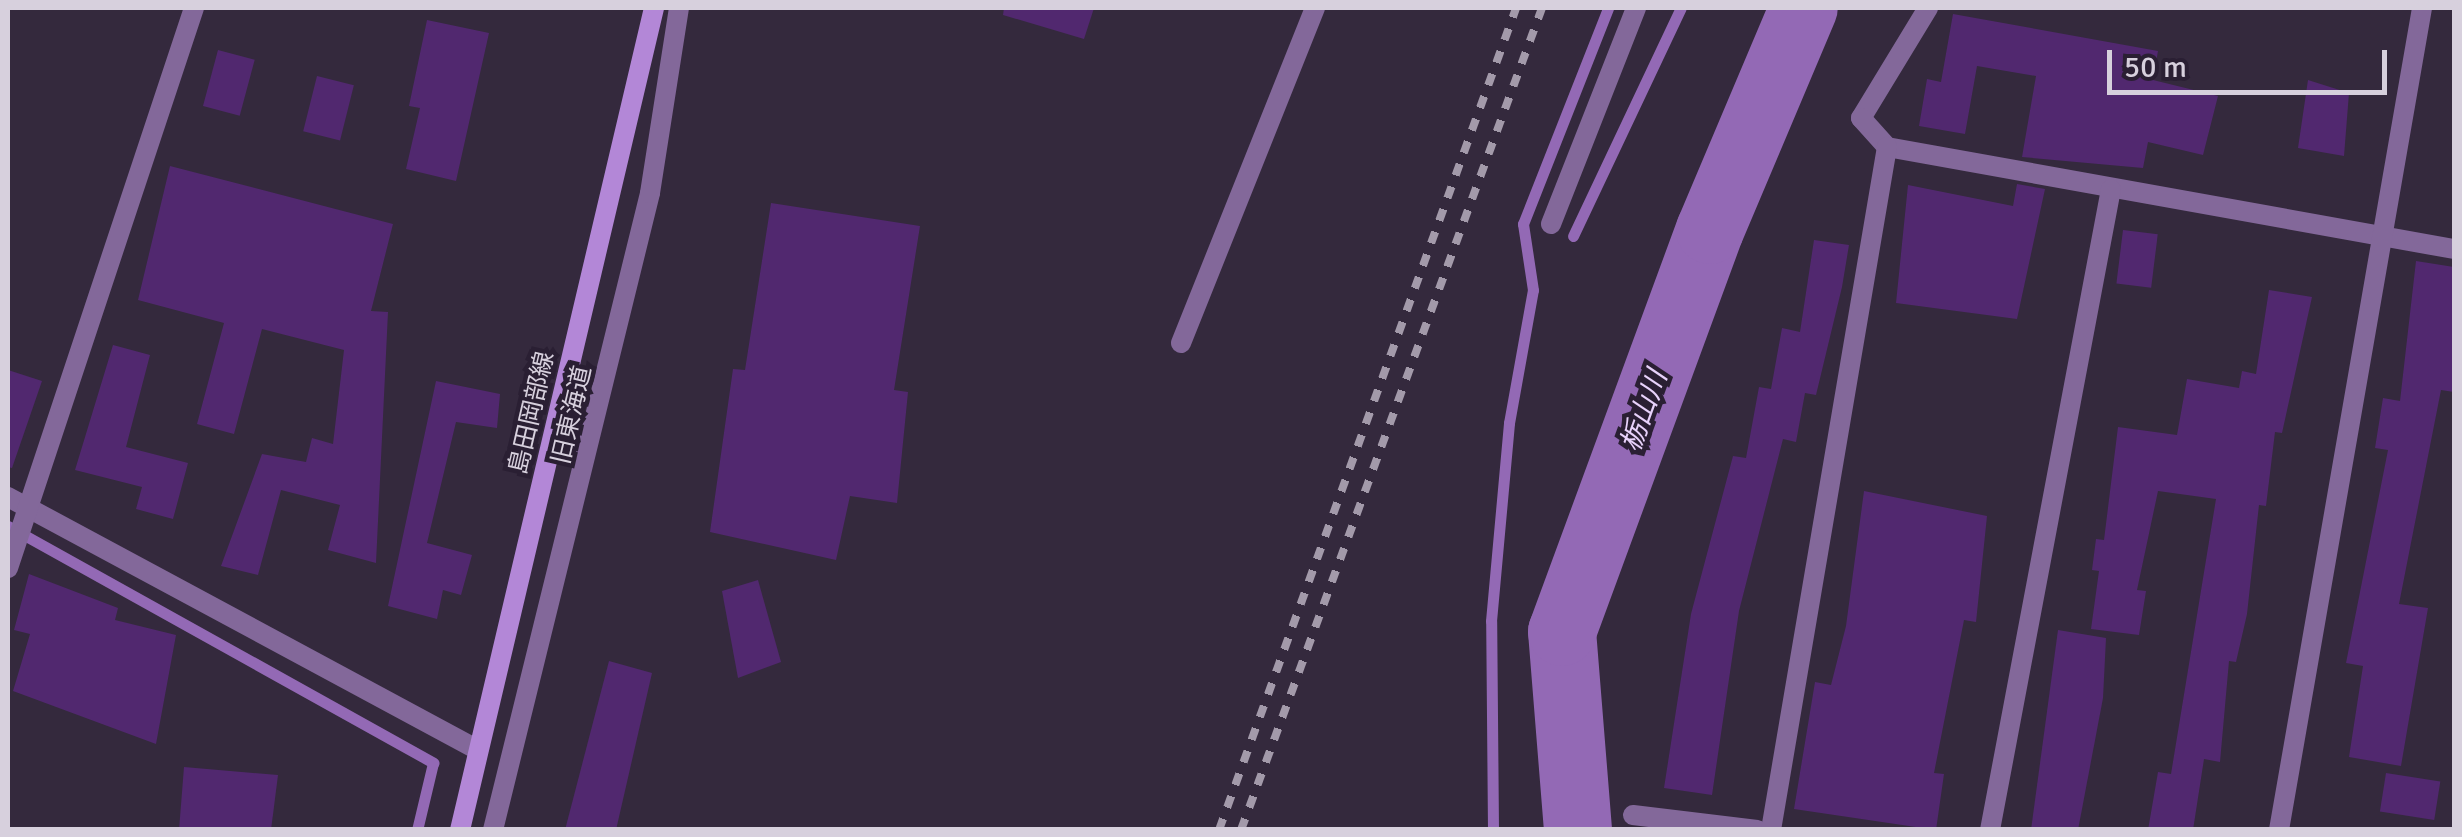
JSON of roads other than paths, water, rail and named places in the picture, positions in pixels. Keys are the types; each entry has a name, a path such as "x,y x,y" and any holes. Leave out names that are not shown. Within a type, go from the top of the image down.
{"main road":[{"name":"島田岡部線","path":"460,830 654,8"}],"street":[{"path":"8,568 194,8"},
{"name":"旧東海道","path":"493,830 650,193 679,8"},
{"path":"1181,343 1315,8"},
{"path":"1550,224 1636,8"},
{"path":"1928,8 1861,118 1887,148 2454,250"},
{"path":"2279,830 2422,8"},
{"path":"1771,830 1887,148"},
{"path":"1990,830 2111,189"},
{"path":"8,497 30,504 478,750"},
{"path":"1634,815 1757,830"}],"waterway":[{"path":"1493,830 1491,621 1509,423 1533,290 1523,224 1608,8"},
{"path":"1573,236 1681,8"},
{"name":"栃山川","path":"1578,830 1562,632 1710,230 1804,8"},
{"path":"8,526 433,763 417,830"}],"railway":[{"path":"1219,830 1516,8"},
{"path":"1241,830 1542,8"}]}
